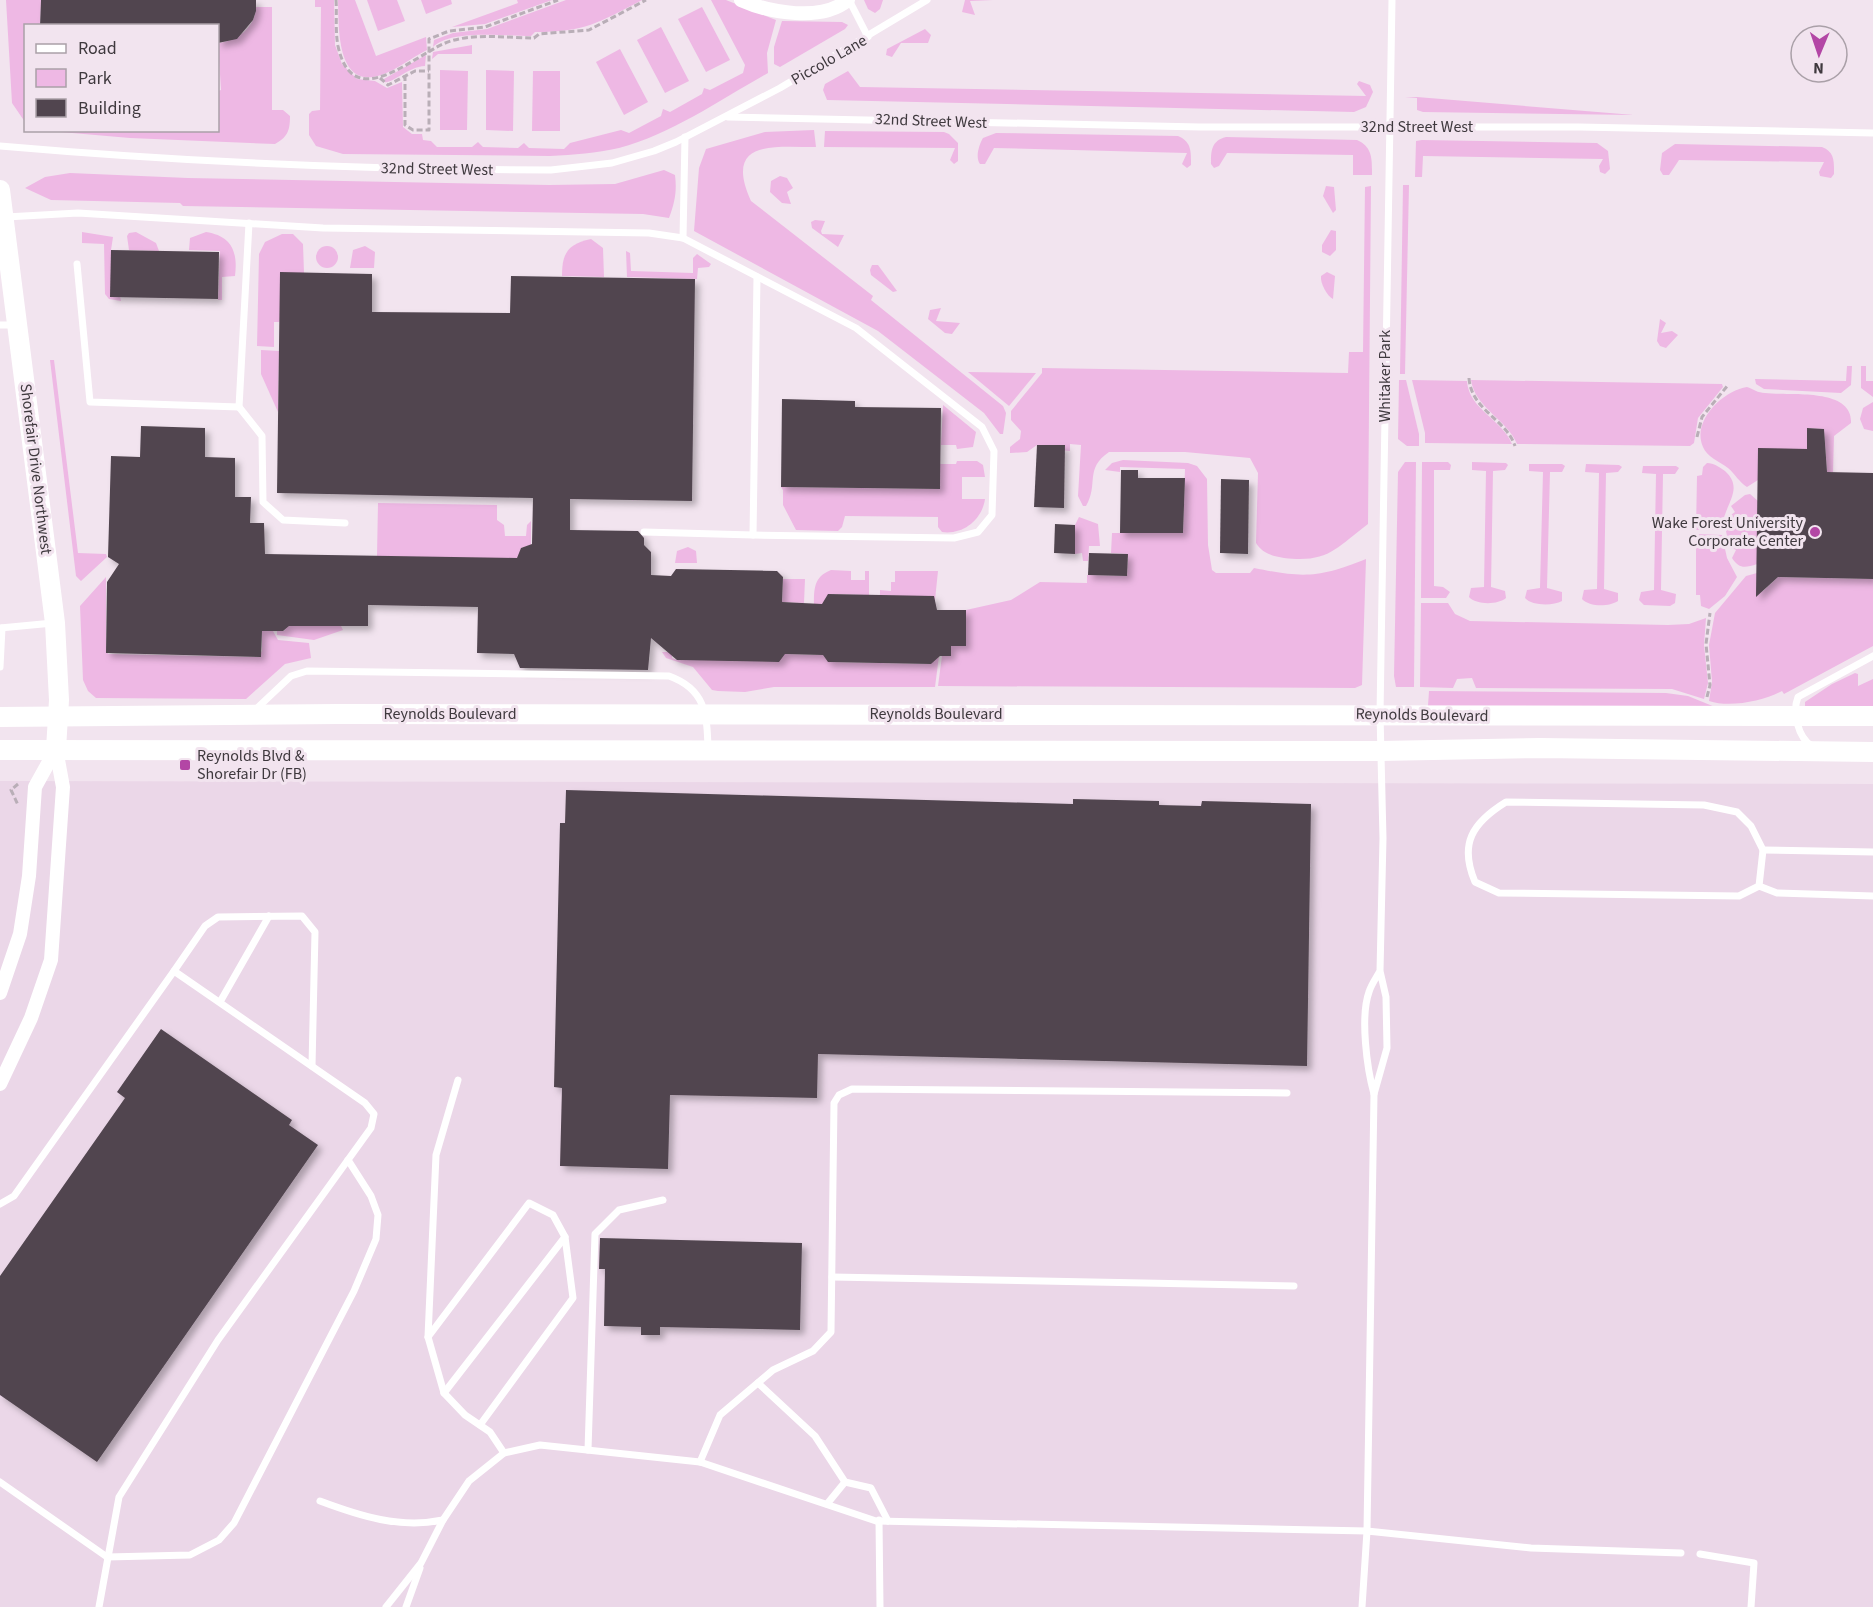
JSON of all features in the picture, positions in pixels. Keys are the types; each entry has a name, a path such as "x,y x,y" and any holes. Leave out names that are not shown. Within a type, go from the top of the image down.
{"main road":[{"name":"Shorefair Drive Northwest","path":"0,190 4,218 9,325 55,623 58,715 56,749"},
{"name":"Reynolds Boulevard","path":"0,717 707,714 1873,716"},
{"name":"Reynolds Boulevard","path":"0,750 1380,751 1540,748 1873,752"}],"street":[{"path":"741,0 765,8 811,12 829,11 849,0"},
{"name":"Shorefair Drive Northwest","path":"0,993 20,934 29,876 35,787 56,749"},
{"name":"Shorefair Drive Northwest","path":"0,1084 31,1018 51,960 63,787 56,749"}],"lane":[{"path":"849,0 868,37"},
{"name":"Piccolo Lane","path":"728,117 868,37 927,0"},
{"name":"Whitaker Park","path":"1380,971 1383,838 1380,714 1392,0"},
{"name":"32nd Street West","path":"0,146 135,158 299,166 551,170 633,158 728,117 1188,127 1579,127 1873,133"},
{"path":"683,238 686,137"},
{"path":"4,218 78,213 323,228 650,233 683,238 856,328 982,427 994,451 992,516 978,532 954,538 644,532"},
{"path":"249,223 239,407 262,436 263,502 283,519 345,523"},
{"path":"77,264 90,402 239,407"},
{"path":"753,535 758,277"},
{"path":"0,667 1,628 55,623"},
{"path":"1822,751 1803,740 1795,704 1801,694 1873,656"},
{"path":"250,715 278,686 291,676 307,670 669,676 691,687 707,714 708,751"},
{"path":"1759,886 1763,850 1751,826 1737,812 1704,805 1506,802 1480,822 1469,838 1468,863 1476,882 1499,893 1739,896 1759,886 1777,893 1873,896"},
{"path":"1763,850 1873,852"},
{"path":"220,1002 269,916"},
{"path":"0,1204 14,1196 205,926 218,917 302,916 315,932 312,1066"},
{"path":"99,1607 118,1497 218,1340 371,1128 374,1113 365,1102 174,971"},
{"path":"1374,1094 1366,1063 1368,993 1380,971"},
{"path":"1362,1607 1367,1531 1374,1094 1387,1048 1386,997 1380,971"},
{"path":"458,1080 436,1155 428,1337 444,1393 490,1432 504,1453"},
{"path":"700,1462 720,1415 773,1370 813,1351 831,1332 834,1103 839,1095 852,1089 1287,1093"},
{"path":"0,1482 107,1557 190,1555 219,1540 234,1523 354,1291 376,1239 378,1215 371,1196 348,1160"},
{"path":"588,1450 594,1234 619,1210 663,1200"},
{"path":"428,1337 529,1203 553,1215 565,1236 573,1298 480,1425"},
{"path":"444,1393 565,1236"},
{"path":"832,1276 1294,1286"},
{"path":"758,1383 815,1436 845,1482 871,1488 883,1521 880,1607"},
{"path":"406,1607 421,1563 443,1520 469,1481 504,1453 540,1445 700,1462 883,1521 1367,1531 1531,1548 1681,1553"},
{"path":"827,1504 845,1482"},
{"path":"320,1501 360,1516 418,1526 443,1520"},
{"path":"1700,1554 1754,1563 1752,1607"},
{"path":"386,1607 421,1563"}],"path":[{"path":"336,0 336,36 343,61 352,74 360,78 380,78 442,44 471,38 534,38 539,34 589,30 646,0"},
{"path":"405,75 405,125 413,130 429,130 429,39 449,31 485,27 558,0"},
{"path":"380,78 388,85 415,71 429,70"},
{"path":"1470,378 1471,390 1479,403 1507,431 1515,446"},
{"path":"1697,438 1702,417 1728,385"},
{"path":"1706,702 1710,685 1706,644 1710,613"}],"shaded area":[{"path":"0,781 1873,784 1873,1607 0,1607"}],"green space":[{"path":"6,0 41,0 40,24 24,24 24,121 12,103"},
{"path":"315,0 334,0 335,45 342,64 357,79 375,81 387,88 402,82 403,127 412,134 422,134 423,140 431,141 437,147 472,147 478,142 483,147 518,148 524,143 529,148 564,149 570,143 621,130 629,133 661,116 663,109 670,112 702,94 704,88 710,90 743,73 745,65 711,0 726,0 776,20 767,53 768,73 696,115 639,142 585,154 550,156 343,154 316,146 309,135 309,114 320,110 321,7 315,7"},
{"path":"338,0 355,0 376,56 426,37 427,50 381,75 366,77 355,73 348,65 343,53"},
{"path":"367,0 397,0 405,21 378,31"},
{"path":"421,0 451,0 452,4 426,14"},
{"path":"517,0 552,0 485,24 452,27 518,3"},
{"path":"566,0 642,0 591,25 579,28 535,32 531,36 465,36 441,41 433,47 434,40 453,33 487,29"},
{"path":"864,0 883,0 880,9 875,13 868,9"},
{"path":"965,0 993,0 970,1 975,15 962,12"},
{"path":"256,7 272,7 272,110 283,110 290,116 287,133 275,144 130,138 61,132 219,132 219,91 221,90 219,43 244,32 255,14"},
{"path":"702,7 730,60 706,72 678,19"},
{"path":"782,21 842,22 848,25 845,29 780,67 774,64 774,47"},
{"path":"661,27 689,81 665,93 637,40"},
{"path":"925,29 931,35 928,43 901,43 892,57 886,55 887,49"},
{"path":"472,45 472,54 438,54 432,59 433,52"},
{"path":"620,49 648,102 624,115 596,62"},
{"path":"426,55 425,66 412,69 384,82 384,79"},
{"path":"440,70 468,71 467,130 440,130"},
{"path":"486,70 514,71 513,131 486,130"},
{"path":"533,71 560,71 560,131 532,131"},
{"path":"848,71 860,87 1366,96 1357,84 1359,81 1370,85 1373,92 1366,107 1354,112 827,100 823,90 825,84"},
{"path":"1405,97 1634,115 1423,112 1417,110 1417,98"},
{"path":"814,130 816,147 770,148 757,151 748,157 743,166 744,181 751,201 873,296 871,300 1003,406 1006,413 1003,434 1000,434 984,413 878,331 694,231 699,168 706,149 765,132"},
{"path":"825,131 944,132 958,143 958,161 954,164 950,160 955,148 824,147"},
{"path":"996,133 1178,136 1188,144 1191,152 1191,165 1187,168 1182,164 1187,153 994,148 985,164 980,164 978,155 983,138"},
{"path":"1226,137 1357,140 1369,150 1372,175 1353,175 1353,155 1227,153 1219,166 1214,168 1211,164 1213,147 1217,141"},
{"path":"1416,141 1597,143 1608,151 1610,169 1605,174 1600,172 1599,166 1603,159 1423,156 1422,177 1415,177"},
{"path":"1675,144 1822,147 1832,155 1834,174 1831,178 1820,176 1819,172 1824,162 1679,160 1669,175 1663,175 1660,170 1662,153"},
{"path":"664,170 675,175 675,196 669,218 643,214 183,206 180,203 51,200 25,188 45,177 70,173 188,178 549,185 615,184"},
{"path":"780,176 787,178 793,188 787,192 791,204 782,203 770,192 771,181"},
{"path":"1403,185 1409,185 1405,374 1400,374"},
{"path":"1326,186 1334,187 1336,210 1333,213 1323,196"},
{"path":"1371,186 1368,524 1339,547 1321,556 1299,559 1275,556 1261,549 1256,543 1258,473 1250,458 1185,452 1109,452 1101,458 1094,471 1090,498 1086,506 1083,506 1078,496 1081,445 1070,444 1070,451 1060,450 1059,445 1037,445 1027,452 1010,453 1010,447 1020,439 1021,431 1011,420 1011,411 1042,373 1042,368 1348,373 1349,352 1363,352 1365,187"},
{"path":"825,221 822,234 844,235 838,247 812,228 811,222"},
{"path":"1331,230 1336,231 1336,250 1330,256 1322,252 1322,245"},
{"path":"82,232 113,237 111,250 121,301 109,299 105,294 104,244 82,243"},
{"path":"136,232 156,243 159,251 129,250 127,236 129,233"},
{"path":"206,232 222,237 234,253 235,276 222,277 222,300 218,300 220,251 189,250 190,238"},
{"path":"282,234 293,234 303,244 304,273 279,322 274,322 274,347 257,346 259,254 265,242"},
{"path":"591,239 603,248 604,277 562,276 563,262 571,247"},
{"path":"327,246 335,249 338,257 335,265 327,268 319,265 316,257 319,249"},
{"path":"365,246 375,252 374,268 350,268 353,250"},
{"path":"626,251 630,253 631,271 693,273 693,258 697,254 711,264 709,267 698,268 697,279 627,277"},
{"path":"872,265 878,265 897,291 893,292 871,275"},
{"path":"1327,272 1335,276 1333,299 1326,292 1322,282 1321,276"},
{"path":"941,308 936,321 960,323 952,334 945,333 928,319 930,310"},
{"path":"1660,319 1666,323 1661,333 1672,331 1678,335 1666,348 1660,346 1657,341"},
{"path":"261,350 279,351 278,412 261,374"},
{"path":"50,360 54,360 78,553 106,554 107,557 81,581 76,576"},
{"path":"1847,366 1852,366 1851,385 1841,393 1764,389 1756,384 1755,379 1846,381"},
{"path":"1861,366 1866,366 1866,381 1873,381 1873,397 1861,388"},
{"path":"968,372 1036,373 1009,406"},
{"path":"1399,380 1406,380 1419,434 1419,446 1407,446 1398,439"},
{"path":"1412,380 1467,381 1473,400 1501,428 1512,444 1425,443 1425,433"},
{"path":"1471,380 1722,384 1723,387 1698,418 1694,443 1690,446 1517,444 1506,427 1478,398"},
{"path":"1747,387 1762,393 1803,394 1831,398 1842,404 1849,411 1851,423 1834,436 1833,472 1827,472 1824,429 1807,428 1807,449 1747,487 1728,468 1707,454 1701,437 1706,417 1720,400 1738,389"},
{"path":"1873,402 1873,431 1864,429 1860,419 1863,408"},
{"path":"943,405 976,432 973,447 957,449 956,445 941,445"},
{"path":"1123,460 1188,463 1197,466 1207,479 1208,545 1212,570 1216,573 1250,573 1254,568 1299,575 1323,573 1366,559 1362,685 1355,688 938,686 942,656 950,656 951,646 966,645 966,610 1011,600 1040,582 1087,583 1087,575 1127,576 1128,554 1111,553 1112,533 1183,533 1185,469 1120,467 1120,472 1105,470 1112,463"},
{"path":"957,461 977,461 983,465 985,477 962,477 962,499 985,499 976,519 957,531 942,532 938,527 938,517 845,516 842,527 838,531 796,530 783,505 781,487 939,489 940,464 956,464"},
{"path":"1405,462 1416,462 1414,687 1396,687 1394,676 1398,472"},
{"path":"1422,462 1448,462 1451,465 1450,470 1434,470 1434,586 1443,587 1450,592 1446,598 1421,598"},
{"path":"1472,462 1506,463 1508,465 1505,470 1493,471 1491,587 1505,591 1506,598 1493,603 1477,602 1469,597 1471,588 1484,587 1486,471 1472,470"},
{"path":"1707,463 1714,464 1725,471 1733,485 1722,530 1696,530 1697,476 1702,475 1703,467"},
{"path":"1529,464 1562,464 1565,466 1562,472 1550,472 1547,588 1562,592 1562,601 1553,604 1537,604 1525,598 1527,590 1540,588 1543,472 1529,471"},
{"path":"1586,464 1622,467 1618,472 1606,473 1604,589 1618,593 1618,601 1604,605 1589,604 1582,599 1584,590 1597,589 1599,473 1585,472"},
{"path":"1643,466 1676,466 1679,468 1675,474 1663,474 1661,590 1676,594 1675,603 1670,606 1644,605 1639,600 1641,592 1654,590 1656,474 1642,473"},
{"path":"1750,494 1758,501 1757,564 1746,567 1740,566 1732,558 1736,550 1729,546 1726,531 1728,517 1735,512 1731,506 1745,495"},
{"path":"378,503 497,505 497,520 504,525 505,536 526,536 527,525 531,521 531,545 521,548 520,562 377,556"},
{"path":"1079,517 1098,524 1100,546 1089,546 1088,561 1083,561 1082,553 1075,554 1075,525"},
{"path":"1696,534 1722,535 1727,558 1737,577 1725,596 1709,609 1701,606 1700,595 1696,595"},
{"path":"688,547 696,551 697,563 675,563 677,551"},
{"path":"831,570 851,571 851,580 865,580 865,571 869,571 869,595 829,594 826,597 825,607 814,607 818,580"},
{"path":"895,571 938,571 935,600 880,595 880,590 891,591 891,582 895,582"},
{"path":"1757,573 1757,590 1763,591 1778,577 1873,579 1873,646 1784,694 1782,691 1766,698 1736,704 1709,701 1712,682 1709,645 1715,613 1746,576"},
{"path":"106,577 106,650 108,654 258,657 262,651 262,631 273,631 278,640 309,643 311,658 285,664 246,699 96,698 88,691 83,680 80,606"},
{"path":"783,579 805,579 804,603 782,602"},
{"path":"1421,603 1448,603 1455,614 1470,621 1668,625 1689,624 1706,618 1704,645 1708,683 1704,699 1672,689 1476,688 1472,678 1457,679 1453,688 1420,687"},
{"path":"287,626 341,626 343,630 314,640 277,635 277,631 284,631"},
{"path":"662,652 672,652 672,658 677,660 784,654 825,655 829,662 929,664 939,656 935,687 774,687 745,692 712,690 693,667 666,658"},
{"path":"1855,673 1858,674 1858,686 1873,679 1873,708 1805,707 1805,702 1832,684"},
{"path":"1429,691 1666,693 1688,696 1715,707 1428,706"}],"building":[{"path":"41,0 256,0 253,20 237,39 219,43 219,24 40,24"},
{"path":"111,250 219,252 218,299 110,297"},
{"path":"280,272 372,274 372,312 510,313 511,276 695,279 692,501 570,499 570,530 638,531 644,538 644,545 651,552 651,575 671,576 676,569 777,571 783,577 782,602 822,604 828,594 934,596 937,610 966,610 966,646 951,646 951,656 940,656 931,664 828,662 823,655 785,654 779,662 677,660 651,638 648,670 520,668 514,654 477,653 478,607 368,605 368,626 289,626 283,631 262,631 261,657 106,653 107,582 119,564 108,557 111,456 140,457 141,426 205,428 205,457 235,458 235,497 251,497 250,523 264,523 265,554 517,558 521,548 532,544 533,498 277,493"},
{"path":"782,399 855,401 855,407 941,408 940,489 781,487"},
{"name":"Wake Forest University Corporate Center","path":"1807,428 1824,429 1827,472 1873,473 1873,579 1778,577 1756,597 1758,448 1807,449"},
{"path":"1037,445 1065,445 1064,508 1034,507"},
{"path":"1121,470 1138,470 1138,478 1185,478 1183,533 1120,533"},
{"path":"1221,479 1249,480 1248,554 1220,553"},
{"path":"1055,524 1075,525 1075,554 1054,553"},
{"path":"1089,553 1128,554 1127,576 1088,575"},
{"path":"566,790 1073,804 1073,799 1159,801 1159,805 1201,806 1202,801 1311,804 1307,1066 818,1054 817,1098 670,1095 668,1169 560,1166 562,1088 554,1087 560,823 565,823"},
{"path":"161,1029 292,1120 289,1125 318,1145 97,1462 0,1395 0,1276 125,1098 117,1092"},
{"path":"600,1238 802,1243 800,1330 660,1327 660,1335 641,1335 641,1327 604,1326 605,1269 599,1269"}],"place":[{"name":"Wake Forest University Corporate Center","path":"1815,532"},
{"name":"Reynolds Blvd & Shorefair Dr (FB)","path":"185,765"}]}
